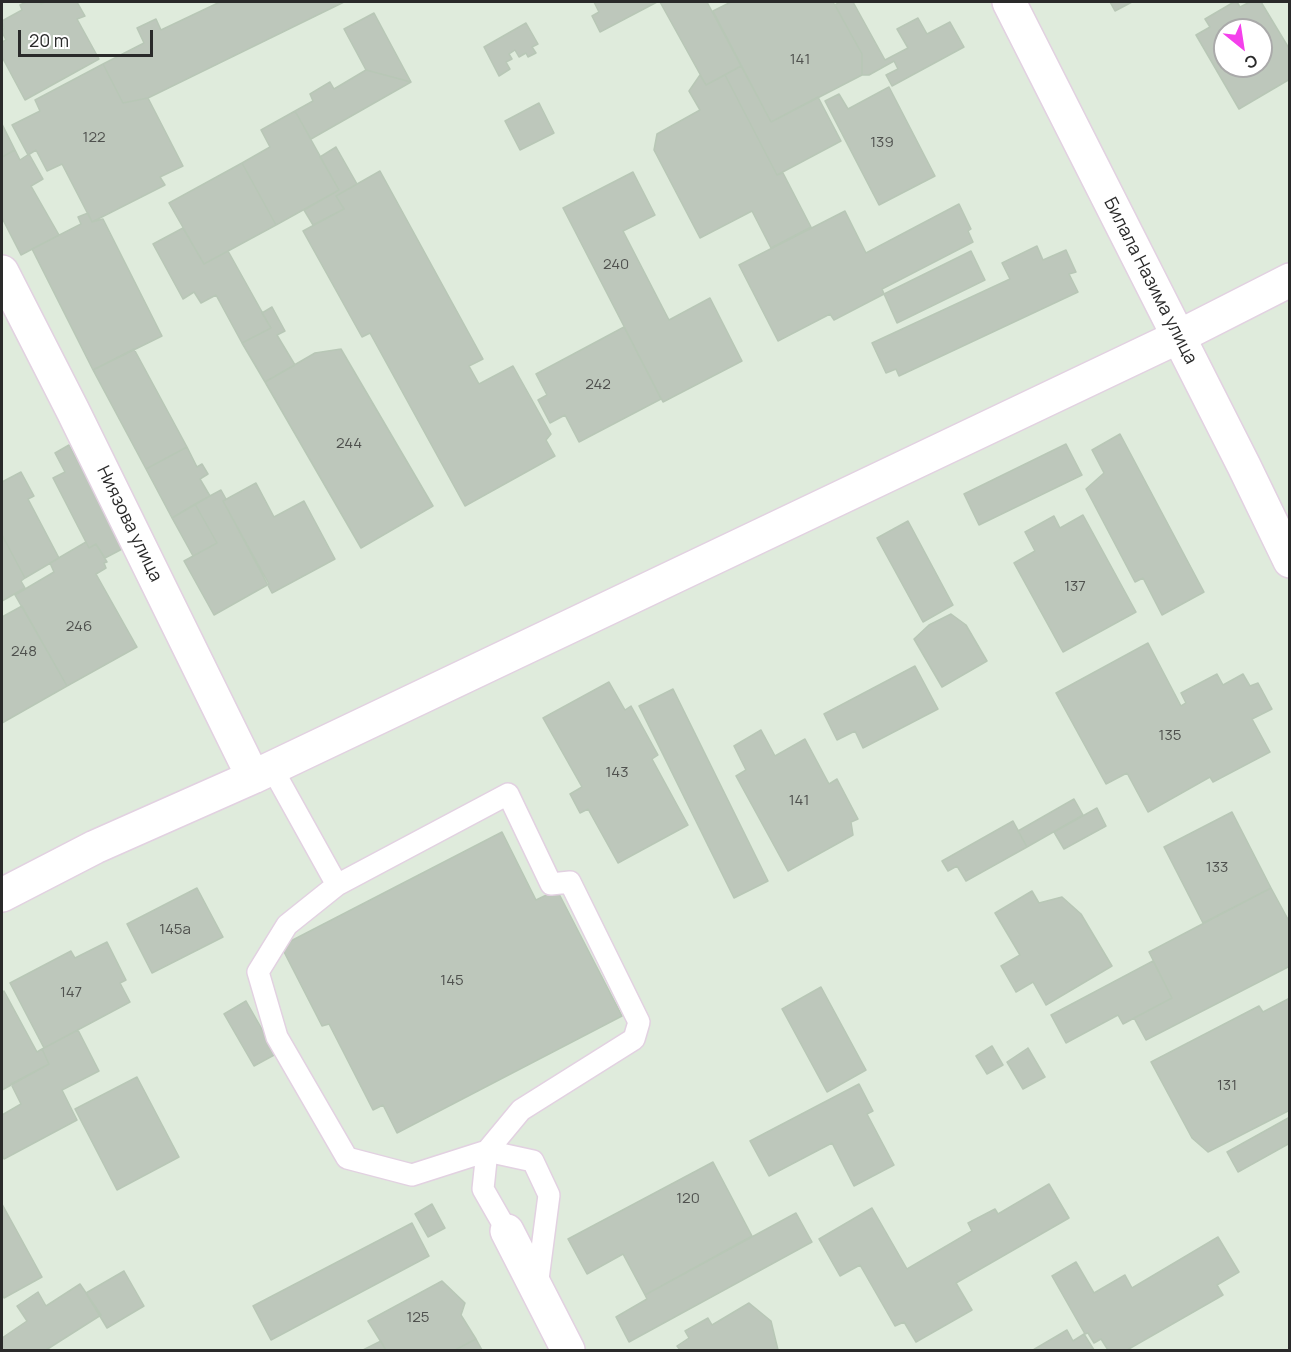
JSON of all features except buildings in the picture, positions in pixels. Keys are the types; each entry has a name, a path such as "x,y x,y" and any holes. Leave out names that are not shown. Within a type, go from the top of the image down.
{"street":[{"name":"Билала Назима улица","path":"1009,2 1290,561"},
{"name":"Ниязова улица","path":"2,272 262,772"},
{"path":"2,895 95,846 262,772 1178,337 1290,280"},
{"path":"507,1231 568,1350"}],"lane":[{"path":"262,772 337,885"},
{"path":"507,1231 483,1189 487,1151 521,1110 634,1039 639,1022 570,882 551,884 508,794 337,885 287,925 258,972 277,1037 346,1158 412,1175 487,1151 533,1161 549,1195 537,1287"}]}
